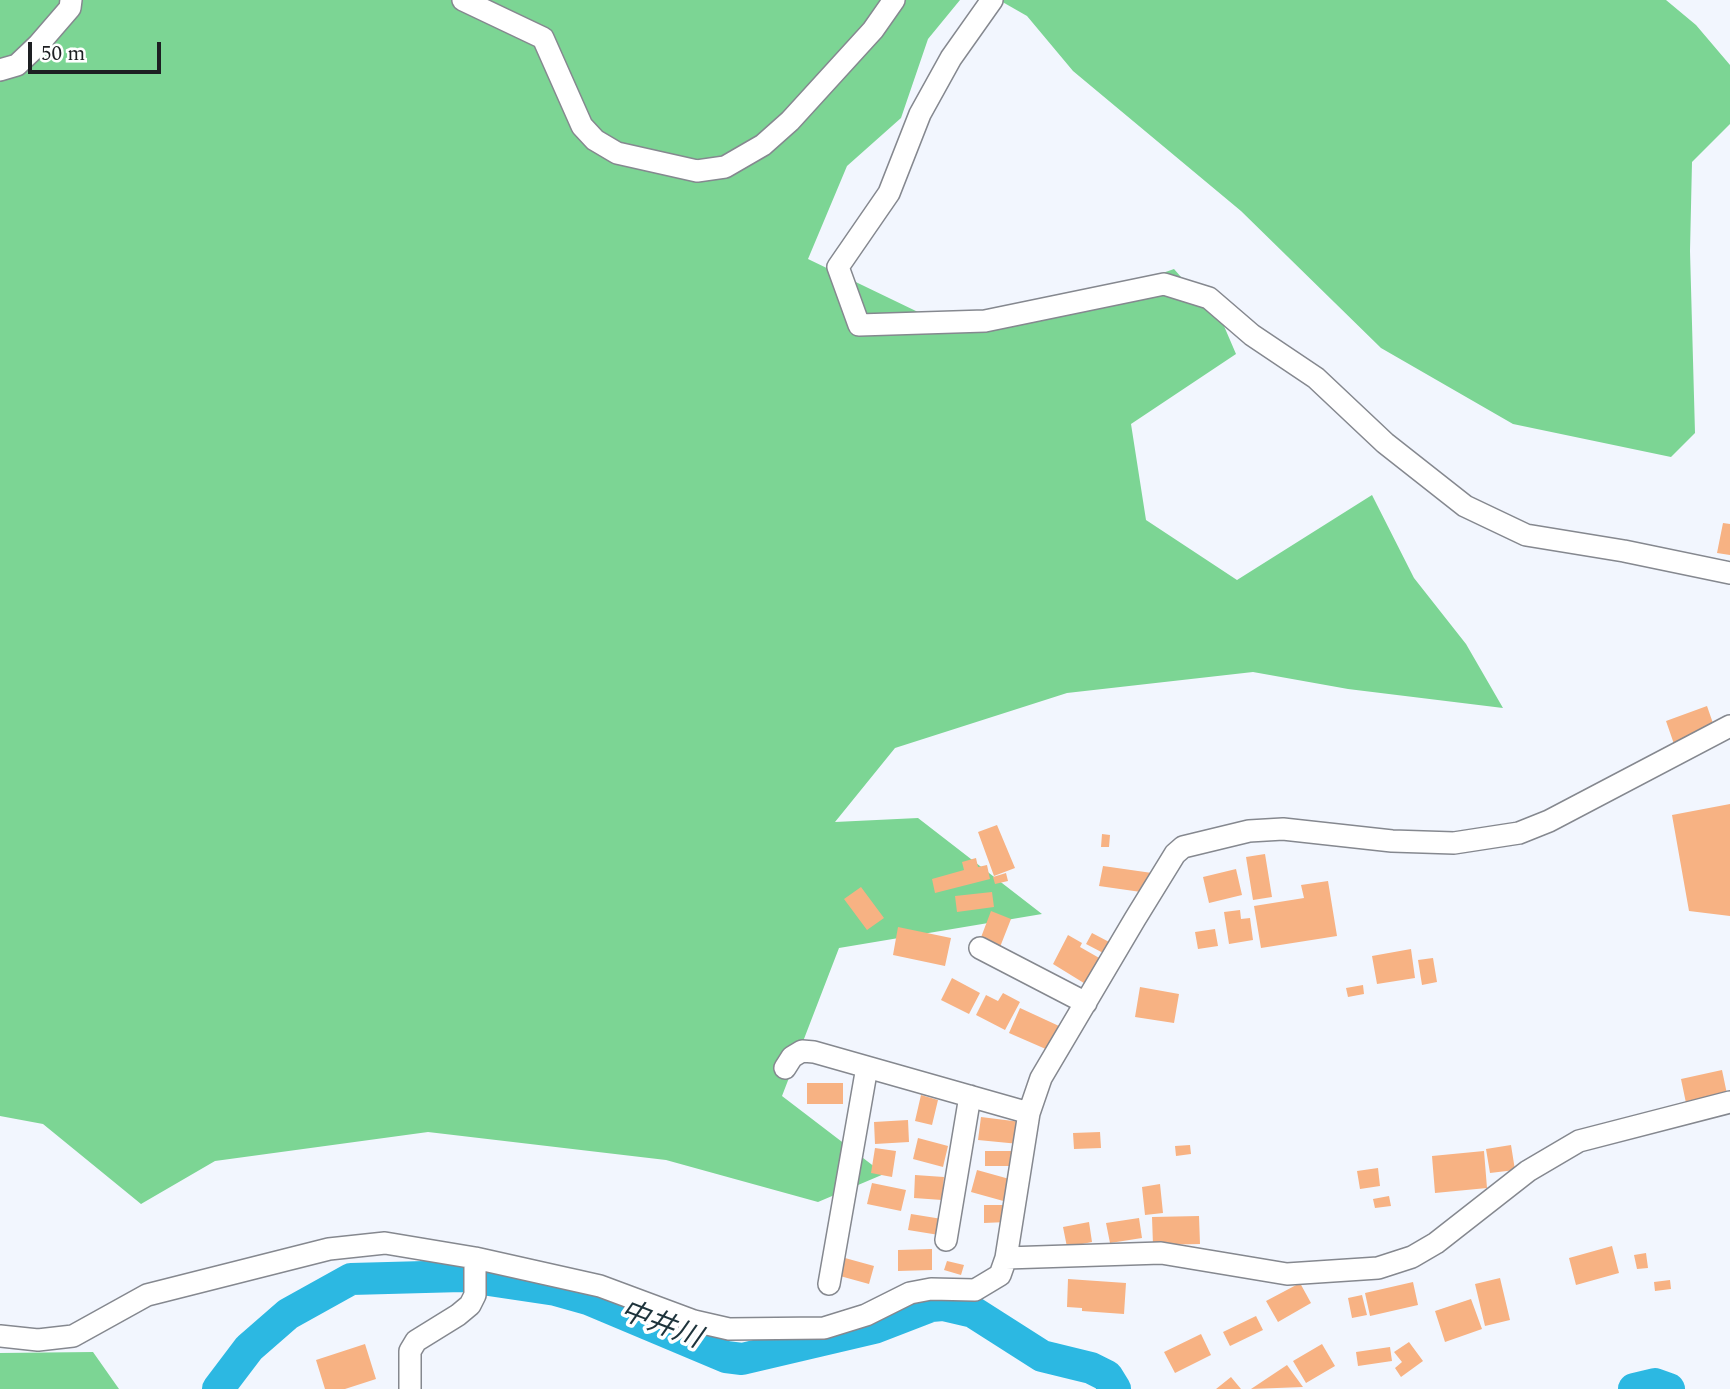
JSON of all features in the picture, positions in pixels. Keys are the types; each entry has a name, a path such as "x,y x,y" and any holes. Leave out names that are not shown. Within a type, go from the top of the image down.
{"street":[{"path":"0,70 18,65 38,46 70,8 71,0"},
{"path":"463,0 543,38 582,126 594,140 617,153 697,171 725,167 763,145 790,121 855,50 894,0"},
{"path":"992,0 951,58 920,114 889,192 838,267 859,325 985,321 1164,284 1209,298 1252,335 1316,378 1385,443 1465,506 1526,535 1730,573"},
{"path":"0,1336 38,1340 73,1336 147,1296 329,1249 385,1244 475,1264 600,1286 717,1327 798,1331 848,1322 910,1293 931,1289 975,1290 1000,1275 1006,1258 1029,1113 1041,1078 1175,854 1183,847 1249,831 1283,829 1392,841 1454,843 1519,833 1549,821 1730,726"},
{"path":"980,948 1086,1003"},
{"path":"785,1068 792,1057 802,1051 1029,1113"},
{"path":"829,1284 867,1067"},
{"path":"946,1240 971,1096"},
{"path":"1006,1258 1161,1253 1287,1273 1378,1268 1412,1257 1436,1244 1528,1171 1579,1141 1730,1102"},
{"path":"410,1389 410,1352 415,1341 470,1305 475,1295 475,1264"}],"green space":[{"path":"0,0 960,0 928,39 901,118 847,166 808,259 918,312 1054,311 1174,269 1224,326 1236,354 1131,424 1146,520 1237,580 1372,495 1414,578 1466,644 1503,708 1348,689 1253,672 1067,693 895,748 835,822 918,818 1042,914 839,948 782,1096 884,1174 818,1202 666,1160 428,1132 215,1161 141,1204 43,1124 0,1116"},
{"path":"999,0 1666,0 1696,25 1730,65 1730,124 1692,162 1690,251 1695,433 1671,457 1513,424 1381,348 1241,211 1073,71 1027,16"},
{"path":"93,1352 119,1389 0,1389 0,1353"}],"building":[{"path":"1723,523 1730,524 1730,555 1717,553"},
{"path":"1707,706 1715,729 1674,744 1666,721"},
{"path":"1730,804 1730,916 1689,911 1672,815"},
{"path":"997,825 1015,868 994,876 978,832"},
{"path":"1102,834 1110,835 1109,847 1101,847"},
{"path":"1265,854 1272,897 1253,900 1246,857"},
{"path":"976,858 978,867 987,865 990,879 935,893 932,879 964,870 962,862"},
{"path":"1103,866 1152,873 1148,893 1099,886"},
{"path":"1236,869 1242,895 1209,903 1203,877"},
{"path":"1006,873 1008,881 995,884 993,877"},
{"path":"1328,881 1337,936 1261,948 1254,906 1304,898 1301,885"},
{"path":"861,887 884,918 867,930 844,899"},
{"path":"992,892 994,907 957,912 955,896"},
{"path":"1240,910 1241,919 1250,918 1253,940 1229,944 1224,912"},
{"path":"991,911 1011,919 1000,947 980,940"},
{"path":"898,927 951,938 945,966 893,955"},
{"path":"1215,929 1218,946 1198,949 1195,932"},
{"path":"1092,933 1113,944 1107,955 1086,944"},
{"path":"1068,935 1082,943 1080,947 1108,963 1092,988 1053,964"},
{"path":"1411,949 1415,978 1377,984 1372,956"},
{"path":"1433,958 1437,982 1422,985 1418,960"},
{"path":"952,978 980,993 969,1014 941,1000"},
{"path":"1363,985 1364,994 1348,997 1346,988"},
{"path":"1140,987 1179,994 1174,1023 1135,1017"},
{"path":"1003,993 1020,1002 1005,1030 976,1015 986,995 998,1001"},
{"path":"1020,1008 1059,1026 1048,1050 1009,1033"},
{"path":"1722,1070 1727,1094 1686,1103 1681,1079"},
{"path":"807,1083 843,1083 843,1104 807,1104"},
{"path":"921,1095 938,1100 932,1125 915,1121"},
{"path":"981,1117 1021,1122 1019,1144 978,1140"},
{"path":"908,1120 909,1142 875,1144 874,1122"},
{"path":"1100,1132 1101,1148 1074,1149 1073,1133"},
{"path":"918,1138 948,1146 943,1167 913,1159"},
{"path":"1190,1145 1191,1154 1176,1156 1175,1146"},
{"path":"1511,1145 1515,1170 1490,1173 1486,1149"},
{"path":"875,1148 896,1151 892,1177 871,1173"},
{"path":"985,1151 1011,1151 1011,1166 985,1166"},
{"path":"1484,1151 1487,1188 1435,1193 1432,1156"},
{"path":"1378,1168 1380,1186 1360,1189 1357,1171"},
{"path":"977,1170 1013,1180 1007,1202 971,1192"},
{"path":"915,1175 944,1177 942,1200 914,1198"},
{"path":"872,1183 906,1190 901,1211 867,1204"},
{"path":"1160,1184 1163,1213 1145,1215 1142,1187"},
{"path":"1389,1196 1391,1206 1375,1208 1373,1199"},
{"path":"984,1205 1007,1205 1007,1222 984,1223"},
{"path":"911,1214 942,1219 939,1235 908,1230"},
{"path":"1199,1216 1200,1244 1153,1245 1152,1217"},
{"path":"1139,1218 1142,1238 1110,1243 1106,1223"},
{"path":"1089,1222 1092,1242 1067,1247 1063,1227"},
{"path":"1612,1246 1619,1273 1576,1285 1569,1258"},
{"path":"932,1249 932,1270 898,1271 898,1250"},
{"path":"1646,1253 1648,1268 1637,1269 1634,1255"},
{"path":"845,1258 874,1266 869,1284 840,1276"},
{"path":"947,1261 964,1265 961,1275 944,1270"},
{"path":"1500,1278 1510,1320 1485,1326 1475,1284"},
{"path":"1068,1279 1126,1283 1124,1314 1082,1311 1082,1308 1067,1307"},
{"path":"1670,1280 1671,1289 1655,1291 1654,1282"},
{"path":"1413,1282 1418,1305 1370,1316 1365,1293"},
{"path":"1300,1283 1311,1303 1278,1322 1266,1301"},
{"path":"1362,1295 1367,1315 1352,1318 1348,1298"},
{"path":"1471,1299 1482,1329 1445,1342 1435,1311"},
{"path":"1256,1316 1263,1330 1230,1346 1223,1332"},
{"path":"1201,1334 1211,1355 1175,1373 1164,1352"},
{"path":"1409,1342 1423,1361 1401,1377 1395,1368 1402,1362 1394,1352"},
{"path":"365,1344 376,1379 345,1389 325,1389 316,1360"},
{"path":"1322,1344 1335,1366 1306,1383 1293,1361"},
{"path":"1390,1347 1392,1361 1358,1366 1356,1352"},
{"path":"1287,1365 1303,1387 1251,1389"},
{"path":"1231,1377 1241,1389 1216,1389"}],"waterway":[{"name":"中井川","path":"218,1389 249,1348 288,1314 351,1279 462,1276 556,1290 588,1299 726,1357 742,1359 874,1328 931,1306 943,1305 973,1312 1042,1356 1091,1368 1107,1376 1115,1389"},
{"name":"中井川","path":"1634,1389 1655,1384 1669,1389"}]}
